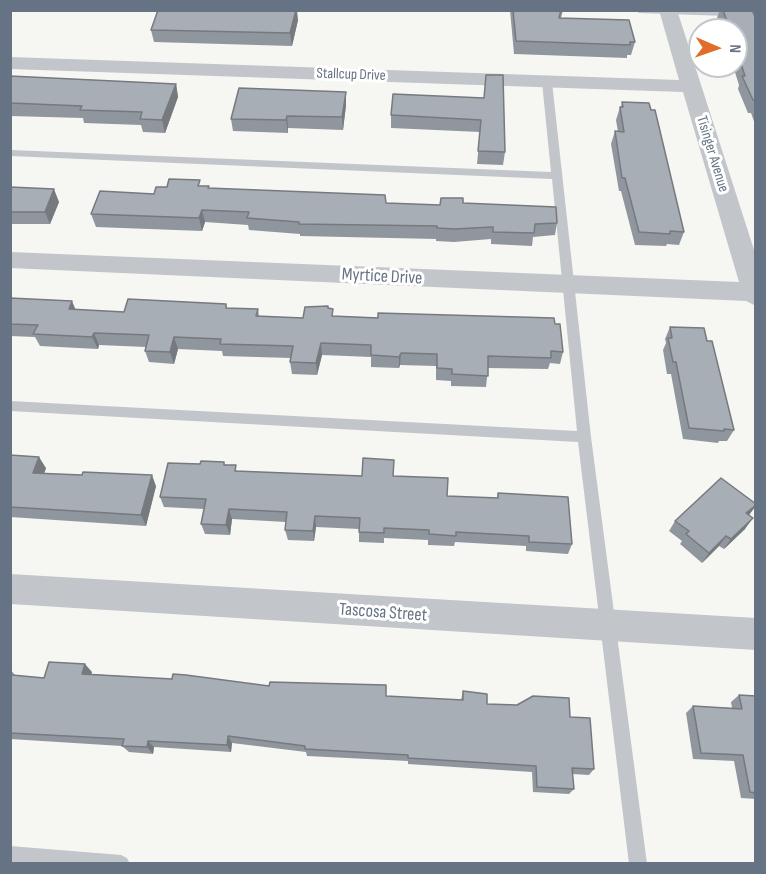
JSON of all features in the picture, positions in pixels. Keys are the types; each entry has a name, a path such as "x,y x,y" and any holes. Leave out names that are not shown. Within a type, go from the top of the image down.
{"street":[{"name":"Tisinger Avenue","path":"669,11 755,294"},
{"name":"Stallcup Drive","path":"10,63 691,86"},
{"name":"Myrtice Drive","path":"10,260 755,294"},
{"name":"Tascosa Street","path":"10,589 609,627 756,634"}],"lane":[{"path":"639,10 756,14"},
{"path":"547,82 584,437 638,864"},
{"path":"10,153 557,176"},
{"path":"10,406 584,437"},
{"path":"10,855 121,864"}],"building":[{"path":"158,10 296,10 290,33 151,30"},
{"path":"513,10 561,10 559,18 629,20 635,42 630,42 630,45 516,41"},
{"path":"723,10 752,10 756,19 756,101 753,100 743,78 748,78 748,18 726,18"},
{"path":"486,75 503,75 505,152 478,151 481,120 391,115 393,94 484,98"},
{"path":"10,76 176,84 162,120 140,119 142,112 80,110 82,106 10,103"},
{"path":"239,88 346,92 342,117 287,116 286,120 231,119"},
{"path":"622,102 649,103 651,110 655,110 684,232 670,231 670,234 639,232 625,178 622,178 615,131 624,132 620,107 623,107"},
{"path":"169,179 200,180 198,186 209,186 208,188 385,195 386,203 440,205 441,198 463,198 463,203 556,207 557,223 535,224 534,233 493,232 493,227 455,229 437,228 437,226 299,224 299,222 247,218 249,212 202,210 199,218 91,214 100,191 154,194 156,187 167,187"},
{"path":"10,187 54,189 45,212 10,212"},
{"path":"10,298 72,301 69,309 124,312 128,299 226,304 226,308 258,309 256,316 303,318 305,307 328,306 333,309 332,316 378,318 378,313 554,318 555,324 560,324 563,352 551,351 551,358 488,356 488,376 452,374 452,369 437,368 437,354 401,353 399,357 371,355 371,345 321,343 316,363 290,362 293,346 220,344 221,339 174,337 170,352 145,351 149,335 94,333 92,337 33,334 38,325 10,324"},
{"path":"670,327 704,328 707,341 712,341 734,430 689,428 676,362 673,362 668,338 672,338"},
{"path":"10,455 39,457 33,473 82,475 83,472 152,475 141,515 10,507"},
{"path":"363,458 394,460 393,476 448,478 447,496 498,498 498,493 568,497 572,544 529,542 529,536 456,532 456,536 429,534 429,530 384,528 384,533 359,532 360,518 315,516 313,531 285,530 287,512 229,509 226,525 201,524 206,499 160,497 168,463 224,462 224,465 236,465 235,471 362,476"},
{"path":"721,478 756,505 746,513 753,518 731,539 726,536 709,553 686,534 689,531 675,521"},
{"path":"49,662 85,664 82,674 172,679 173,674 269,686 270,682 386,685 386,696 463,700 463,691 487,694 487,704 517,705 533,696 569,698 570,717 590,718 594,769 572,768 574,789 537,787 536,766 305,749 305,746 228,736 227,745 148,741 147,747 122,746 124,739 10,733 10,673 44,678"},
{"path":"739,695 756,696 756,793 750,792 743,755 701,753 693,706 742,709"}]}
